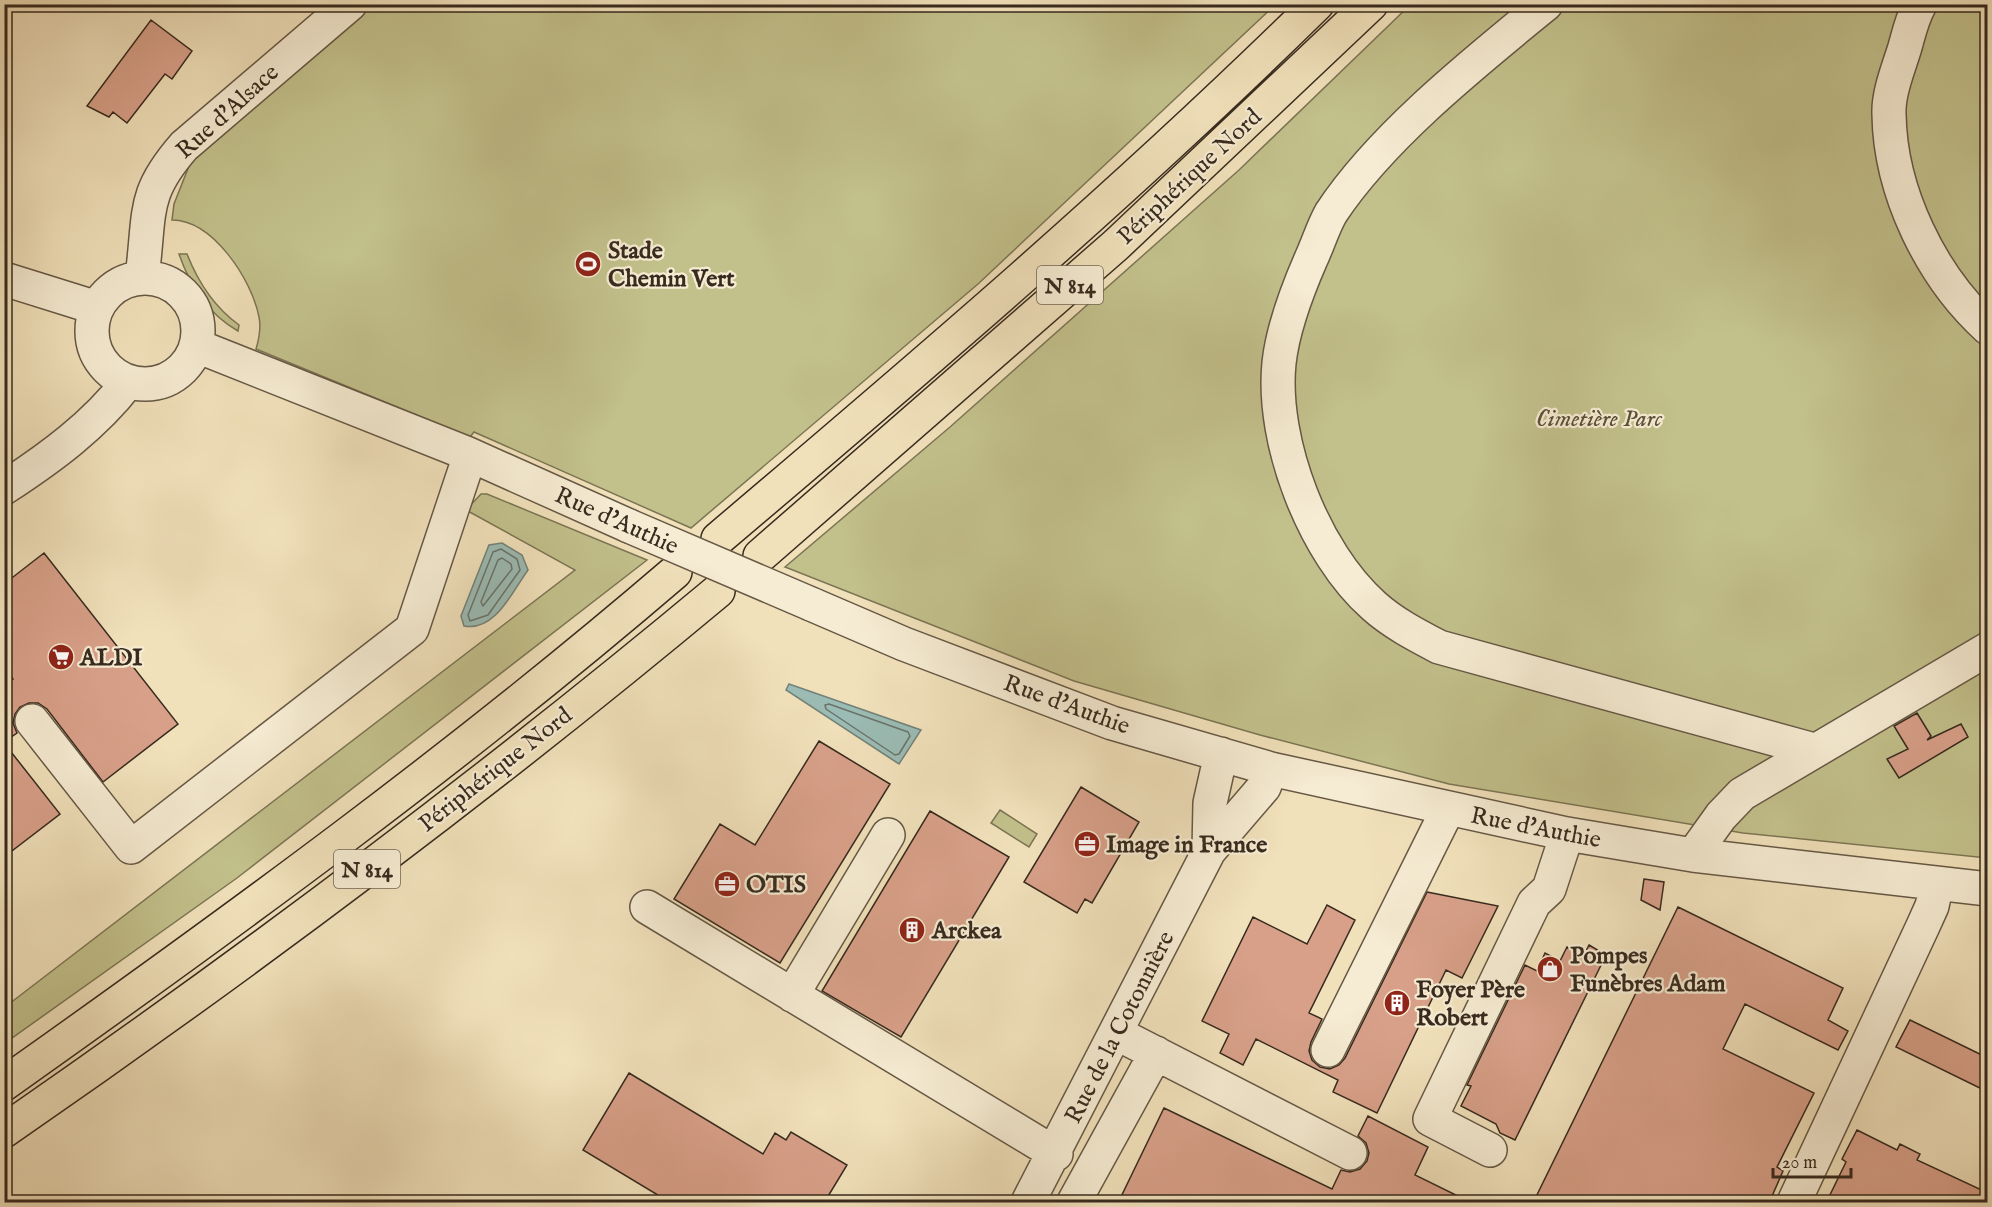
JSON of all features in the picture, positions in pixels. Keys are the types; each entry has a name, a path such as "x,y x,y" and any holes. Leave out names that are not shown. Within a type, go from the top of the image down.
{"highway":[{"name":"Périphérique Nord","path":"718,539 852,426 1111,198 1317,4"},
{"name":"Périphérique Nord","path":"760,556 1116,245 1371,4"},
{"name":"Périphérique Nord","path":"4,1084 162,972 372,815 608,629 675,572"},
{"name":"Périphérique Nord","path":"4,1131 174,1013 394,849 637,659 718,591"}],"street":[{"name":"Rue d'Alsace","path":"146,278 143,269 149,206 154,188 166,167 184,146 350,4"},
{"path":"1546,4 1470,68 1383,149 1331,214 1296,294 1279,363 1285,443 1303,501 1338,563 1373,605 1398,624 1439,647 1814,750"},
{"path":"1920,4 1898,68 1888,112 1894,159 1908,208 1924,244 1972,314 1988,328"},
{"path":"146,278 170,285 188,300 197,322 196,346 182,370 170,378 149,384 128,382 109,370 96,352 92,322 105,295 131,280 146,278"},
{"path":"4,279 97,308"},
{"name":"Rue d'Authie","path":"196,346 471,455 629,526 904,644 1112,723 1270,769 1567,834 1693,855 1988,890"},
{"path":"4,488 62,449 128,382"},
{"path":"32,721 131,847 412,629 471,455"},
{"path":"1693,855 1721,816 1742,794 1988,649"},
{"name":"Rue de la Cotonnière","path":"1209,851 1210,803 1221,754"},
{"name":"Rue de la Cotonnière","path":"1028,1203 1056,1154 1209,851 1260,793 1270,769"},
{"path":"1328,1050 1448,809"},
{"path":"1490,1150 1430,1119 1534,903 1549,889 1567,834"},
{"path":"792,995 888,835"},
{"path":"1794,1203 1932,906 1937,883"},
{"path":"647,907 1056,1154"},
{"path":"1116,1033 1350,1153"},
{"path":"1074,1203 1156,1053"}],"green space":[{"name":"Stade Chemin Vert","path":"368,5 1275,5 978,284 691,528 474,432 470,437 256,349 259,317 255,302 239,270 216,241 202,230 187,223 172,220 174,204 191,161"},
{"name":"Cimetière Parc","path":"1410,5 1987,5 1987,858 1743,833 1449,784 1260,735 1074,681 785,567 950,427 1239,170"},
{"path":"179,254 187,254 208,293 239,325 238,331 209,308 201,298"},
{"path":"481,494 487,494 647,560 237,878 5,1043 5,1007 575,570 466,510"},
{"path":"1000,810 1037,834 1029,847 991,823"}],"water":[{"path":"502,543 522,555 528,570 494,617 475,626 464,626 461,616 489,545"},
{"path":"789,684 921,730 899,764 786,690"}],"building":[{"path":"151,20 192,51 172,79 165,74 127,123 113,112 109,117 87,106"},
{"path":"44,553 178,724 103,782 47,709 38,703 29,703 20,707 13,723 17,733 4,742 4,685 13,679 4,668 4,584"},
{"path":"1917,713 1931,736 1927,740 1961,724 1968,737 1899,778 1887,759 1908,749 1894,726"},
{"path":"819,741 890,784 780,963 674,899 720,824 755,845"},
{"path":"4,743 60,814 4,857"},
{"name":"Image in France","path":"1081,787 1139,822 1092,903 1085,899 1077,913 1024,882"},
{"name":"Arckea","path":"930,811 1009,857 901,1037 822,991"},
{"path":"1644,879 1664,882 1660,910 1641,900"},
{"path":"1427,892 1498,906 1462,978 1446,970 1377,1113 1333,1092 1338,1080 1256,1039 1243,1065 1220,1053 1229,1034 1202,1021 1253,917 1307,944 1327,905 1355,920 1309,1013 1322,1019 1311,1042 1309,1051 1312,1060 1320,1067 1330,1069 1339,1065 1345,1058"},
{"path":"1678,907 1843,988 1828,1020 1848,1031 1838,1050 1745,1004 1723,1049 1814,1093 1777,1167 1783,1171 1769,1203 1533,1203"},
{"path":"1589,945 1606,955 1515,1140 1500,1133 1496,1124 1461,1106 1471,1086 1467,1085 1525,965 1537,971 1545,953 1560,961 1567,947 1584,955"},
{"path":"1910,1020 1988,1058 1988,1092 1896,1047"},
{"path":"629,1073 763,1154 775,1133 786,1140 791,1132 847,1165 824,1203 671,1203 583,1150"},
{"path":"1164,1108 1332,1189 1341,1170 1350,1172 1360,1169 1367,1161 1369,1153 1366,1143 1358,1136 1368,1116 1428,1147 1415,1175 1472,1203 1118,1203"},
{"path":"1857,1130 1897,1150 1900,1144 1920,1154 1917,1160 1988,1193 1988,1203 1826,1203 1846,1162 1842,1159"}],"place":[{"name":"Stade Chemin Vert","path":"588,264"},
{"name":"ALDI","path":"61,657"},
{"name":"Image in France","path":"1087,844"},
{"name":"OTIS","path":"727,884"},
{"name":"Arckea","path":"912,930"},
{"name":"Pompes Funèbres Adam","path":"1550,969"},
{"name":"Foyer Père Robert","path":"1397,1003"}]}
